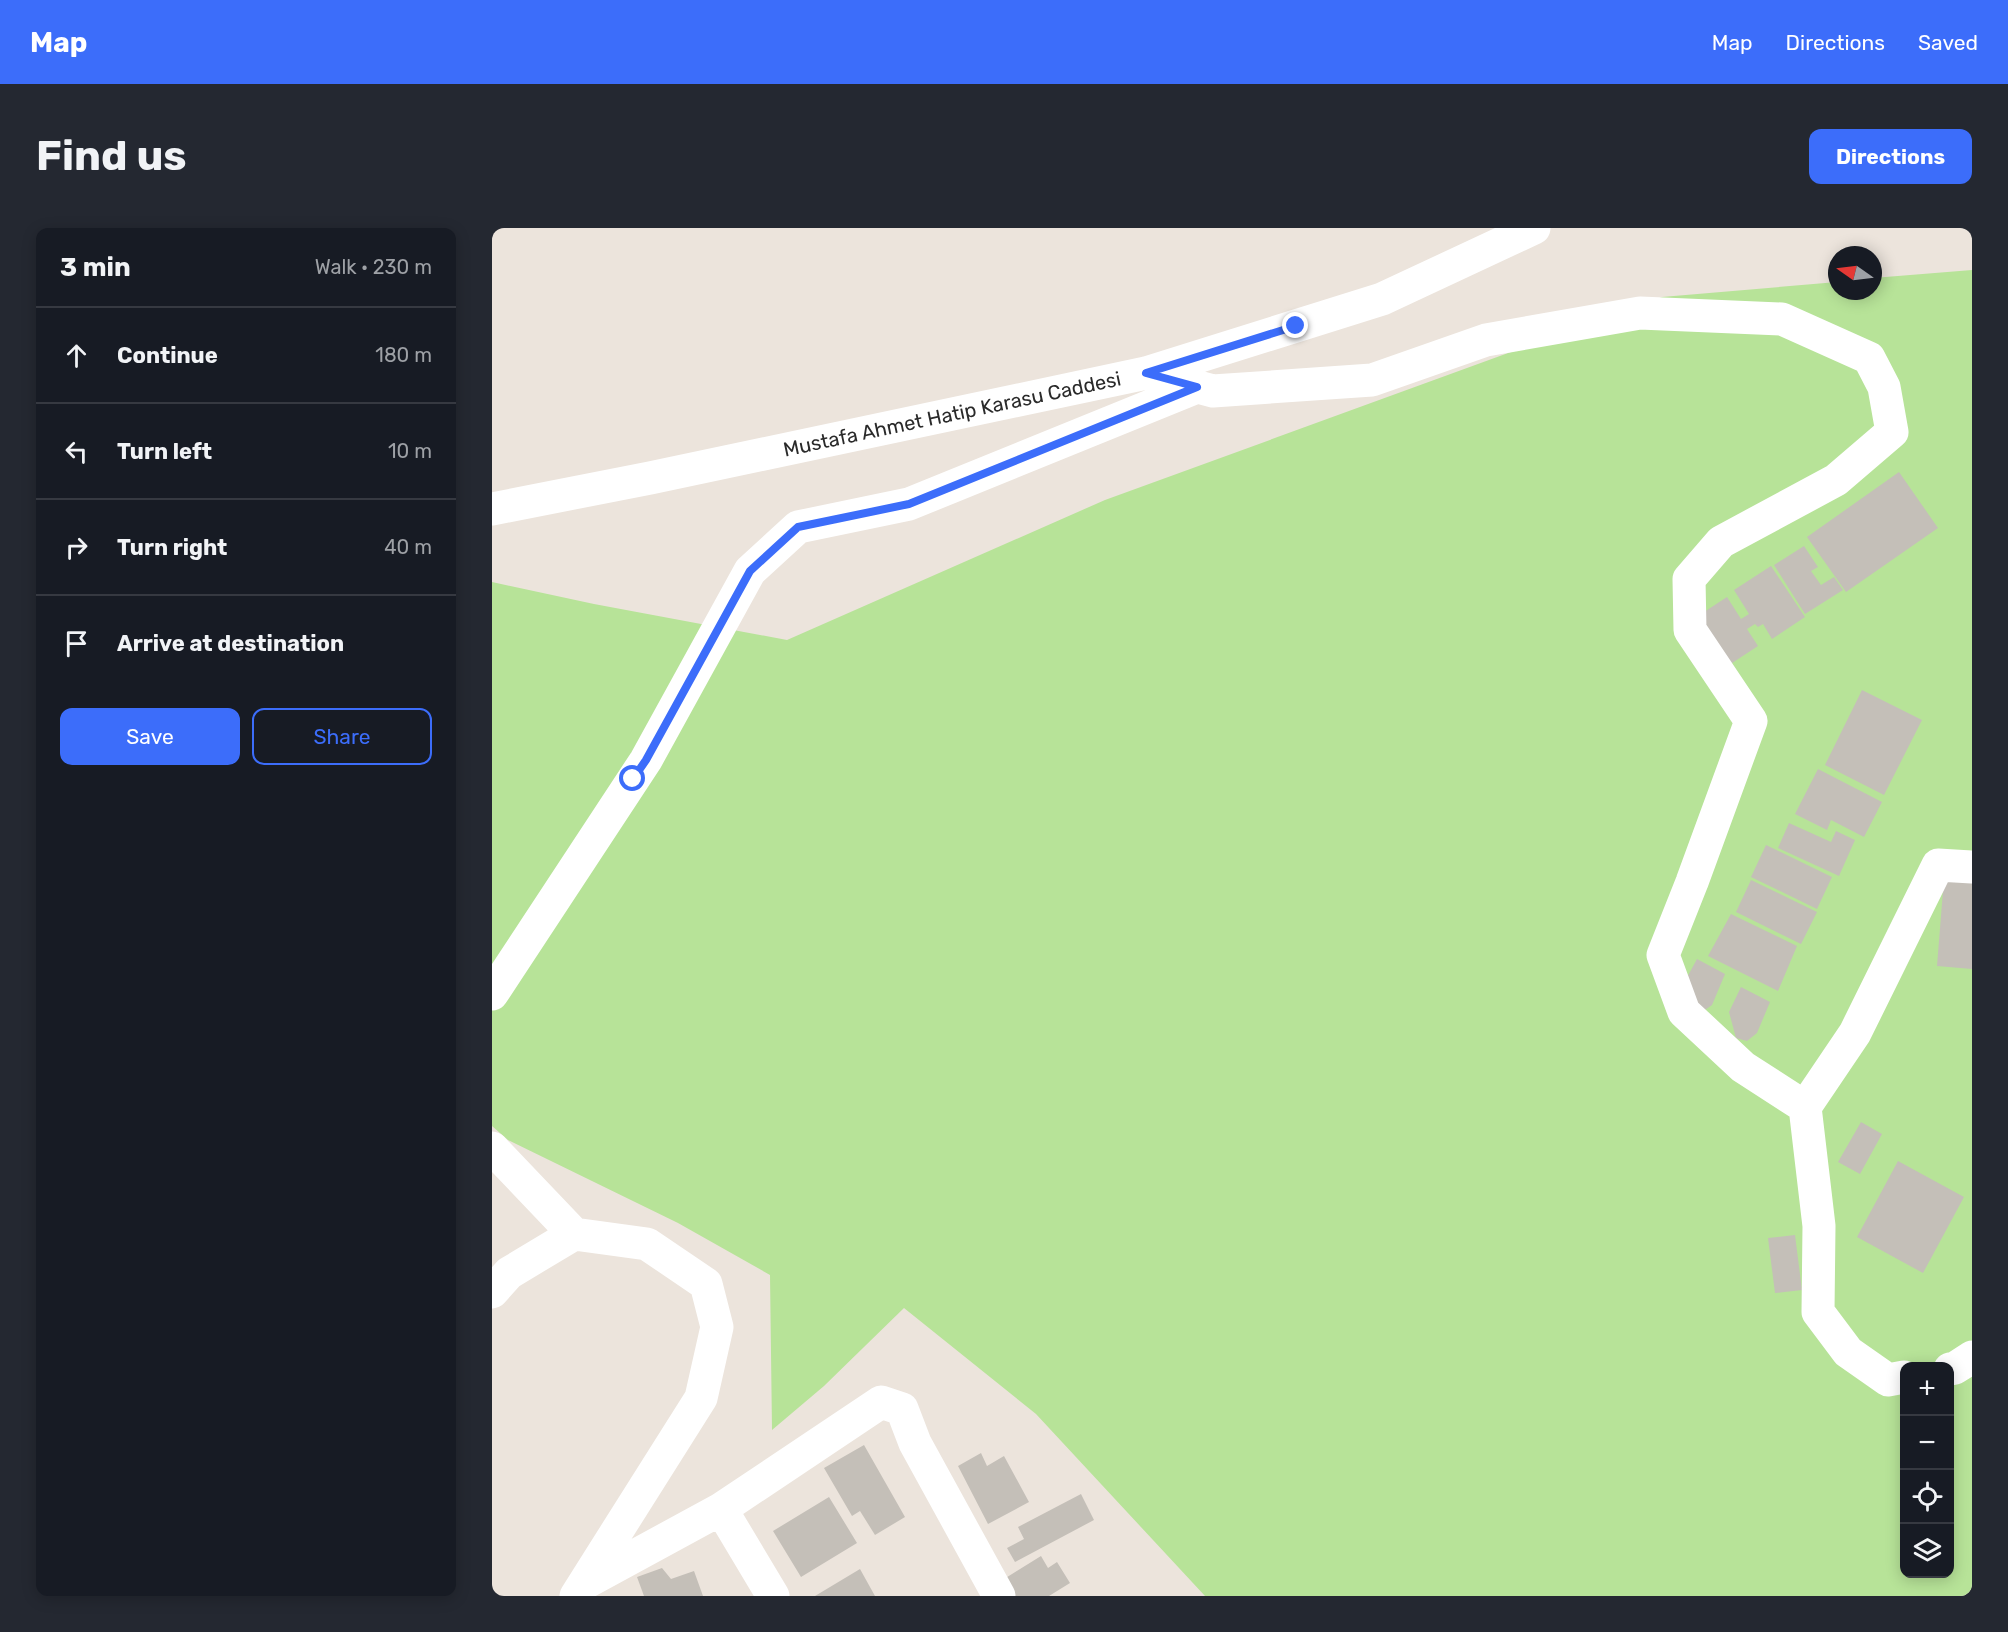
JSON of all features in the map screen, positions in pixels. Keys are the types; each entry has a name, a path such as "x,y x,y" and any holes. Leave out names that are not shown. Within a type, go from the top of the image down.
{"street":[{"name":"Mustafa Ahmet Hatip Karasu Caddesi","path":"492,509 650,478 1146,373 1382,299 1534,228"},
{"path":"1146,373 1212,391 1372,380 1486,340 1640,313 1782,318 1869,358 1884,387 1892,432 1836,480 1721,542 1689,579 1690,630 1751,721 1663,955 1684,1012 1743,1067 1805,1107"},
{"path":"492,994 646,760 750,571 798,527 909,504 1197,387"},
{"path":"1900,1378 1888,1380 1848,1352 1818,1312 1819,1226 1805,1107 1855,1033 1938,865 1972,867"},
{"path":"492,1148 574,1234 647,1244 706,1284 717,1327 701,1398 579,1590"},
{"path":"492,1292 509,1273 574,1234"},
{"path":"1954,1368 1972,1357"},
{"path":"579,1590 721,1509 881,1402 902,1409 915,1443 999,1596"},
{"path":"721,1509 773,1596"}],"green space":[{"path":"1972,270 1972,1596 1205,1596 1036,1414 904,1308 824,1386 772,1430 770,1275 678,1223 508,1140 492,1126 492,582 594,604 787,640 1105,500 1662,297 1828,283 1828,300 1882,300 1882,277"}],"building":[{"path":"1899,472 1938,528 1846,592 1807,537"},
{"path":"1804,546 1818,567 1811,571 1821,585 1834,577 1843,590 1805,614 1774,565"},
{"path":"1771,566 1805,617 1772,639 1763,624 1758,627 1755,624 1747,629 1758,646 1729,665 1698,616 1727,597 1741,619 1749,614 1734,590"},
{"path":"1862,690 1922,720 1884,795 1825,765"},
{"path":"1818,769 1882,802 1864,837 1831,820 1827,830 1795,814"},
{"path":"1789,823 1831,842 1836,831 1855,840 1839,876 1778,848"},
{"path":"1766,845 1832,877 1817,909 1751,877"},
{"path":"1944,878 1972,880 1972,969 1937,966"},
{"path":"1751,880 1817,912 1801,944 1736,912"},
{"path":"1731,914 1797,946 1778,991 1708,956"},
{"path":"1697,959 1725,974 1712,1005 1702,1012 1684,983"},
{"path":"1741,987 1770,1002 1757,1033 1747,1041 1736,1038 1729,1012"},
{"path":"1861,1122 1882,1134 1860,1174 1838,1162"},
{"path":"1898,1161 1964,1197 1923,1273 1857,1237"},
{"path":"1795,1235 1802,1290 1775,1293 1768,1238"},
{"path":"864,1445 905,1517 875,1535 860,1511 852,1516 824,1468"},
{"path":"981,1453 987,1466 1004,1456 1029,1502 988,1524 958,1466"},
{"path":"1081,1494 1094,1520 1015,1562 1007,1548 1024,1539 1018,1527"},
{"path":"829,1497 857,1543 801,1577 773,1531"},
{"path":"1041,1556 1048,1568 1057,1562 1070,1583 1049,1596 1015,1596 1004,1579"},
{"path":"662,1568 671,1579 694,1571 703,1596 644,1596 637,1577"},
{"path":"860,1569 875,1596 815,1596"}],"route":[{"path":"633,779 646,760 750,571 798,527 909,504 997,470 1197,387 1146,373 1296,326"}]}
